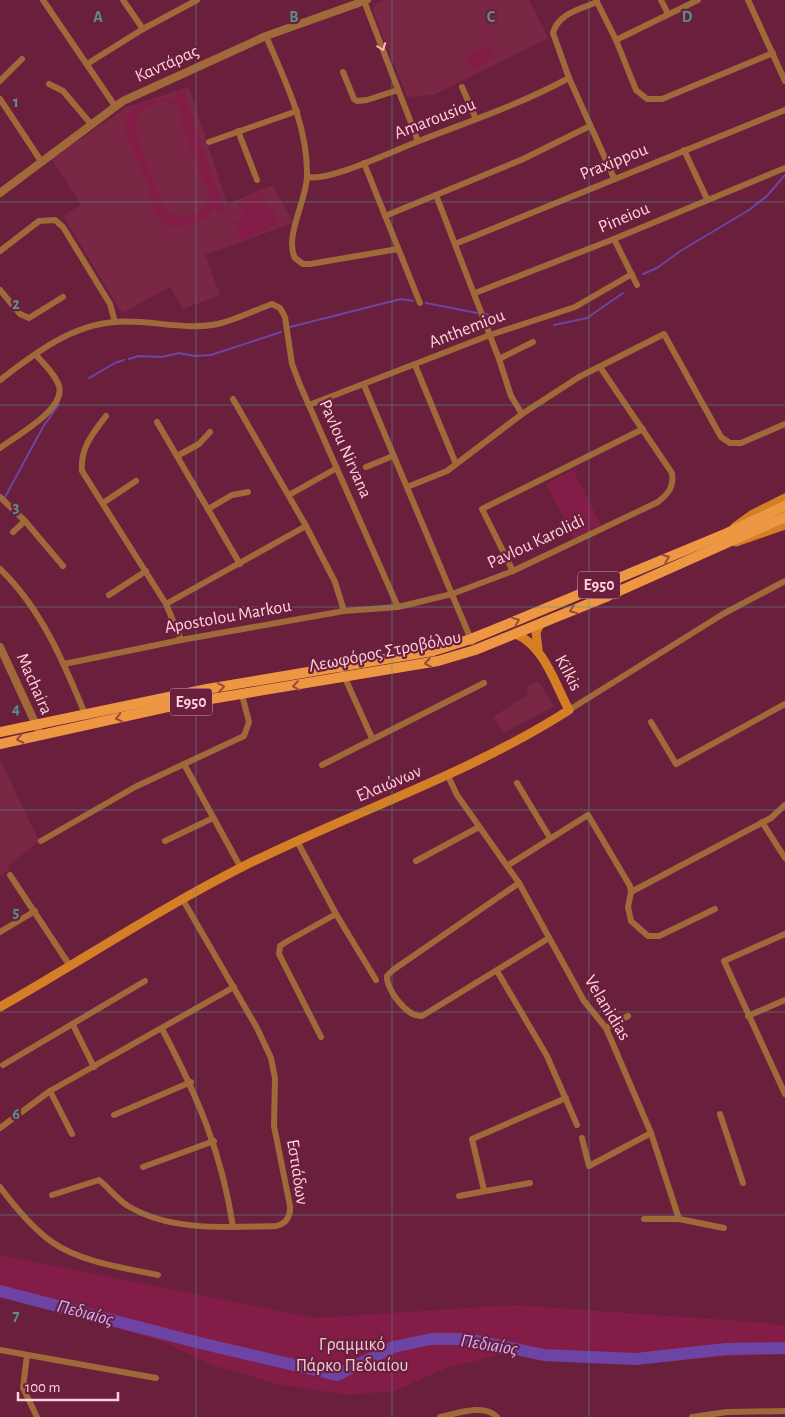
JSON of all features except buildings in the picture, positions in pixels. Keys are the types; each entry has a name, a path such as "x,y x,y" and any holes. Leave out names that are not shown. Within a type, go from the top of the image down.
{"main road":[{"name":"E950","path":"729,538 753,514 785,498"},
{"name":"Λεωφόρος Στροβόλου","path":"0,744 182,704 438,661 475,650 540,624 729,538 785,506"},
{"name":"Λεωφόρος Στροβόλου","path":"0,732 207,689 433,651 471,639 785,517"},
{"name":"E950","path":"729,538 750,538 785,525"},
{"name":"Kilkis","path":"540,624 535,638 539,651 569,710"},
{"name":"Kilkis","path":"516,634 527,638 539,651"},
{"name":"Ελαιώνων","path":"0,1007 241,868 296,841 448,776 519,740 569,710"}],"street":[{"path":"43,0 115,106"},
{"path":"124,0 143,29"},
{"path":"86,64 143,29 197,0"},
{"path":"366,0 418,141"},
{"name":"Καντάρας","path":"0,193 115,106 266,36 366,0"},
{"path":"661,0 668,14"},
{"path":"616,40 698,0"},
{"path":"748,0 785,81"},
{"path":"614,178 555,43 554,28 564,16 597,1 616,40 636,90 643,97 651,100 662,99 773,53"},
{"path":"266,36 297,111 303,134 307,177 292,243 293,255 298,262 310,264 398,249"},
{"path":"0,81 22,59"},
{"path":"343,72 354,98 361,102 398,90"},
{"name":"Amarousiou","path":"307,177 322,177 364,163 525,100 569,78"},
{"path":"49,84 63,91 91,124"},
{"path":"462,87 476,118"},
{"path":"0,99 41,161"},
{"name":"Praxippou","path":"455,244 785,110"},
{"path":"209,142 238,130 297,111"},
{"path":"385,216 521,160 590,126"},
{"path":"238,130 257,180"},
{"path":"684,150 707,199"},
{"path":"364,163 420,303"},
{"name":"Pineiou","path":"475,293 614,239 785,168"},
{"path":"436,195 475,293 511,396 522,414"},
{"path":"0,251 40,221 55,220 63,227 110,304 115,322 72,333 54,341 36,355 1,376"},
{"path":"614,239 637,285"},
{"name":"Anthemiou","path":"309,405 490,335 575,307 632,274"},
{"path":"0,290 20,314 29,318 63,297"},
{"name":"Pavlou Nirvana","path":"115,322 173,326 219,324 272,304 280,308 284,317 292,364 398,607"},
{"path":"407,487 437,476 456,464 522,414 579,377 664,334 710,419 725,440 735,444 785,424"},
{"path":"499,358 533,342"},
{"path":"0,448 49,412 58,401 59,387 54,377 36,355"},
{"path":"415,365 456,464"},
{"path":"513,571 482,509 643,429 600,367"},
{"path":"364,385 475,650"},
{"path":"233,399 306,526 335,582 344,611"},
{"path":"106,416 89,438 81,461 82,471 166,604 181,640"},
{"path":"157,422 240,564"},
{"name":"Pavlou Karolidi","path":"398,607 452,594 513,571 658,502 668,493 673,482 672,473 643,429"},
{"path":"177,456 199,444 210,432"},
{"path":"366,467 393,456"},
{"path":"289,495 337,468"},
{"path":"103,503 136,481"},
{"path":"208,509 232,495 248,492"},
{"path":"1,497 25,521 63,566"},
{"path":"13,532 25,521"},
{"path":"166,604 306,526"},
{"path":"0,569 13,582 36,613 64,664 85,714"},
{"path":"109,595 146,571"},
{"name":"Ελαιώνων","path":"569,710 724,614 785,581"},
{"name":"Apostolou Markou","path":"64,664 181,640 344,611 398,607"},
{"name":"Machaira","path":"0,647 40,735"},
{"path":"340,667 372,738"},
{"path":"322,765 372,738 484,683"},
{"path":"41,841 133,788 244,736 250,722 242,695"},
{"path":"651,722 676,764 785,704"},
{"path":"184,764 241,868"},
{"name":"Velanidias","path":"448,776 479,827 519,883 584,1001 606,1028 651,1133 679,1219"},
{"path":"516,783 550,838"},
{"path":"630,892 771,818 785,805"},
{"path":"507,866 588,815 630,886 628,907 631,921 648,936 659,936 714,909"},
{"path":"164,841 213,818"},
{"path":"762,822 785,858"},
{"path":"416,861 479,827"},
{"path":"296,841 336,914 376,980"},
{"path":"10,875 70,966"},
{"path":"519,883 393,970 387,976 388,986 411,1014 418,1017 549,938"},
{"name":"Εστιάδων","path":"52,1195 99,1180 120,1200 135,1210 185,1224 233,1227 281,1225 287,1219 290,1210 274,1126 274,1067 266,1044 183,900"},
{"path":"0,932 35,911"},
{"path":"321,1037 279,954 280,946 336,914"},
{"path":"785,934 724,961 785,1094"},
{"path":"497,970 547,1056 577,1125"},
{"path":"3,1065 73,1026 145,982"},
{"path":"0,1128 50,1091 234,987"},
{"path":"748,1016 785,1000"},
{"path":"606,1028 628,1016"},
{"path":"73,1026 94,1067"},
{"path":"162,1029 190,1082 214,1141 222,1169 233,1227"},
{"path":"114,1115 190,1082"},
{"path":"50,1091 72,1134"},
{"path":"484,1190 472,1140 566,1098"},
{"path":"720,1114 743,1183"},
{"path":"582,1138 589,1166 651,1133"},
{"path":"143,1167 214,1141"},
{"path":"459,1196 530,1183"},
{"path":"0,1187 19,1212 53,1243 93,1260 158,1275"},
{"path":"644,1219 679,1219 724,1228"},
{"path":"0,1350 156,1378"},
{"path":"27,1355 23,1388 37,1417"},
{"path":"440,1417 481,1410 490,1412 497,1417"},
{"path":"692,1417 727,1412 785,1411"}],"shaded area":[{"path":"386,0 529,0 548,38 433,95 407,97 373,11 376,4"},
{"path":"189,87 227,204 273,185 293,223 205,255 220,295 183,309 170,287 122,313 63,216 81,205 52,159 127,107"},
{"path":"538,681 554,706 504,733 493,717 529,694 526,687"},
{"path":"0,760 39,841 8,866 9,870 0,875"}],"green space":[{"path":"489,45 496,58 473,70 466,57"},
{"path":"183,90 225,211 219,214 215,208 203,219 186,226 177,226 161,221 155,214 152,208 149,187 129,141 125,122 130,109 159,98 177,99 175,93","holes":["158,102 174,104 184,117 180,118 204,185 208,184 210,193 208,201 197,212 188,215 171,215 164,210 136,132 136,121 140,113"]},
{"path":"261,192 267,206 244,217 238,203"},
{"path":"271,207 279,224 241,240 234,222"},
{"path":"573,470 601,525 574,538 546,484"},
{"name":"Γραμμικό Πάρκο Πεδιαίου","path":"0,1255 314,1318 514,1305 770,1323 785,1326 785,1354 721,1357 630,1365 542,1361 508,1353 446,1368 394,1391 348,1395 277,1384 212,1365 161,1341 0,1296"}],"waterway":[{"path":"643,274 657,268 682,250 749,210 767,196 785,175"},
{"path":"554,325 587,318 623,293"},
{"path":"290,327 401,299 413,301"},
{"path":"426,303 477,313"},
{"path":"486,314 505,319"},
{"path":"129,359 139,356 162,357 179,353 195,356 211,355 281,332"},
{"path":"89,378 124,360"},
{"path":"4,499 43,427 59,404"},
{"name":"Πεδιαίος","path":"0,1291 200,1343 337,1375 393,1347 431,1339 468,1339 544,1355 636,1359 726,1349 785,1348"}]}
